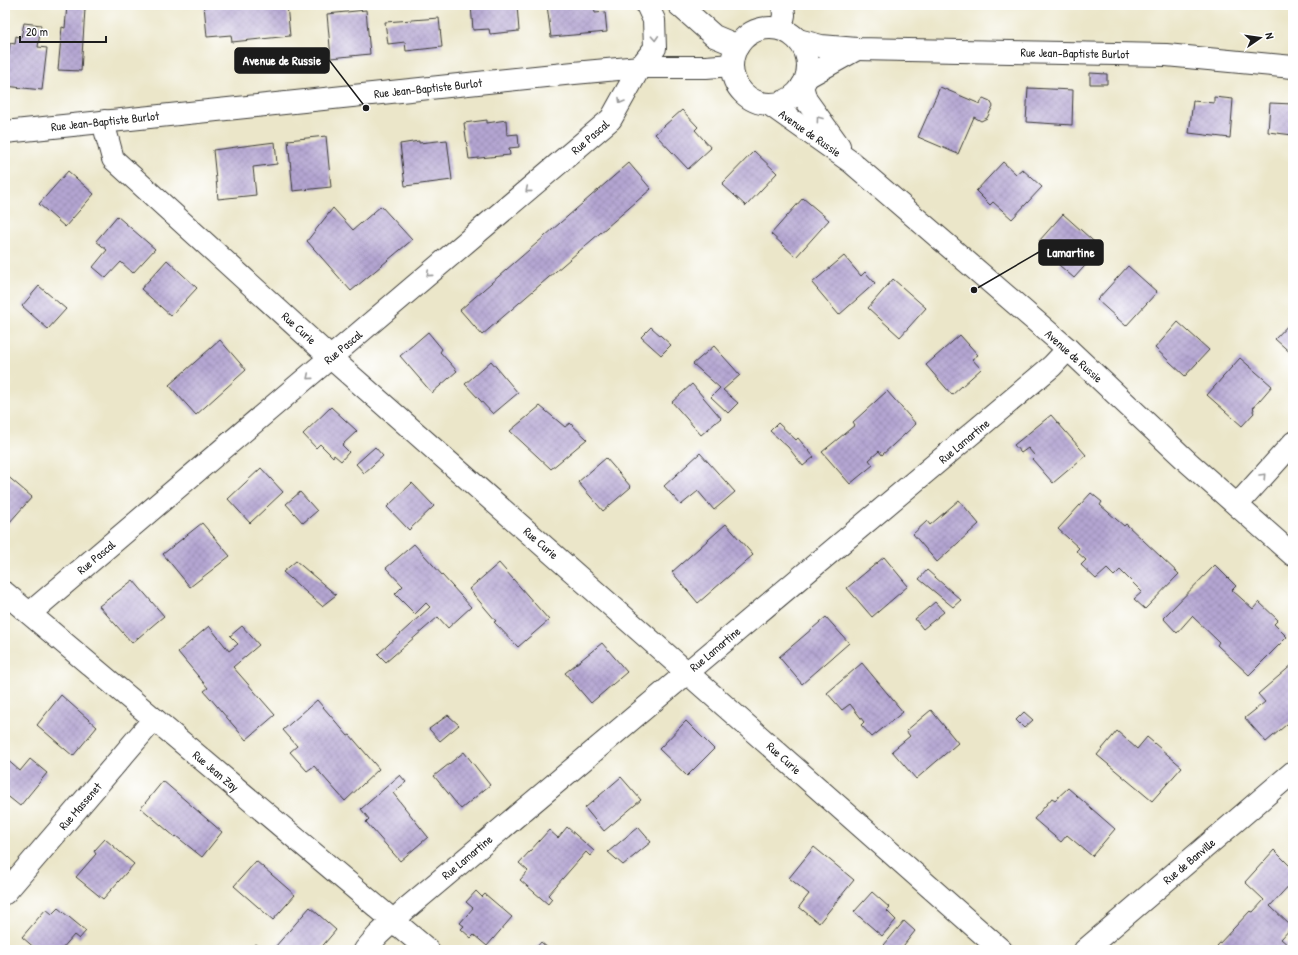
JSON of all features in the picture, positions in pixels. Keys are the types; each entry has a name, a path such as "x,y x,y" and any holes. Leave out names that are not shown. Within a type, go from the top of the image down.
{"street":[{"path":"640,67 655,48 654,20 647,5"},
{"path":"679,5 735,55"},
{"path":"783,5 789,34"},
{"path":"771,28 789,34 803,48 807,57 808,67 804,82 796,94 788,100 779,103 769,104 750,98 742,92 736,84 733,74 735,55 744,38 752,32 771,28"},
{"name":"Rue Jean-Baptiste Burlot","path":"789,34 821,46 857,49 1166,55 1293,67"},
{"name":"Rue Jean-Baptiste Burlot","path":"804,82 857,49"},
{"name":"Rue Jean-Baptiste Burlot","path":"5,132 558,74 640,67 706,67 735,55"},
{"name":"Rue Pascal","path":"30,613 611,119 640,67"},
{"name":"Avenue de Russie","path":"804,82 806,100 851,162"},
{"name":"Avenue de Russie","path":"769,104 851,162 1068,350 1189,463 1293,555"},
{"name":"Rue Curie","path":"105,121 106,133 113,159 331,358 1001,950"},
{"name":"Rue Lamartine","path":"365,950 378,935 406,909 1052,366 1068,350"},
{"path":"1237,505 1293,443"},
{"name":"Rue Jean Zay","path":"5,592 428,950"},
{"name":"Rue Massenet","path":"5,893 154,719"},
{"name":"Rue de Banville","path":"1085,950 1293,772"}],"building":[{"path":"67,5 84,5 83,9 85,9 81,71 58,70 62,27 65,28"},
{"path":"204,5 287,5 290,36 232,42 231,35 207,37"},
{"path":"471,5 517,5 519,31 490,34 489,29 473,30"},
{"path":"547,5 594,5 595,13 605,12 607,32 551,37"},
{"path":"1293,5 1293,8 1275,6"},
{"path":"366,10 370,54 331,58 327,14"},
{"path":"439,18 442,47 406,51 405,42 388,44 385,22"},
{"path":"24,23 41,25 38,47 47,48 42,90 5,86 10,43 15,44 16,36 21,38"},
{"path":"1090,73 1107,74 1107,84 1090,84"},
{"path":"940,87 980,104 983,98 990,101 993,106 987,118 981,121 974,117 958,154 918,137"},
{"path":"1028,88 1073,90 1072,125 1026,122"},
{"path":"1214,97 1233,99 1230,138 1189,133 1193,101 1214,103"},
{"path":"1270,103 1293,104 1293,135 1268,132"},
{"path":"682,110 698,127 695,130 711,148 688,169 655,134"},
{"path":"487,120 487,123 506,120 507,135 518,134 519,147 509,148 510,155 469,159 464,123"},
{"path":"326,136 331,187 293,191 288,140"},
{"path":"447,140 452,180 405,186 400,144 419,141 419,143"},
{"path":"275,142 277,164 253,167 256,195 218,199 213,150"},
{"path":"754,151 777,173 746,206 722,184"},
{"path":"1003,162 1016,174 1022,169 1042,187 1012,219 993,202 990,205 976,191"},
{"path":"629,163 651,189 482,335 460,310"},
{"path":"68,171 94,194 65,227 39,204"},
{"path":"803,198 829,220 796,257 771,234"},
{"path":"381,206 412,240 351,291 307,241 333,208 353,230"},
{"path":"1063,214 1101,248 1074,278 1059,265 1062,262 1039,241"},
{"path":"117,216 155,249 133,273 121,262 106,278 93,267 107,250 96,241"},
{"path":"844,256 861,276 865,272 875,283 839,315 812,283"},
{"path":"167,260 197,288 171,316 141,289"},
{"path":"1128,266 1157,292 1126,326 1097,300"},
{"path":"893,279 926,308 900,337 868,308"},
{"path":"39,286 66,309 48,329 22,306"},
{"path":"1293,320 1293,355 1275,339"},
{"path":"1178,322 1209,350 1185,376 1155,348"},
{"path":"651,327 671,345 661,355 641,337"},
{"path":"428,332 442,349 440,352 457,371 432,393 400,356"},
{"path":"960,335 978,355 972,359 981,369 952,395 926,365"},
{"path":"220,340 246,370 196,415 169,385"},
{"path":"714,346 740,375 723,390 738,403 728,413 711,397 720,388 693,364"},
{"path":"1240,358 1272,386 1253,408 1254,413 1242,426 1207,395"},
{"path":"491,361 518,393 493,414 465,384"},
{"path":"692,384 721,418 701,435 672,402"},
{"path":"887,391 916,424 882,455 879,451 869,460 873,465 850,484 822,452 855,425 853,422"},
{"path":"540,406 565,427 570,423 587,439 551,469 510,431"},
{"path":"331,407 357,431 342,445 349,452 341,461 334,455 333,457 320,444 316,448 303,434"},
{"path":"1051,415 1086,455 1053,483 1032,459 1035,456 1028,448 1021,453 1014,445"},
{"path":"778,423 796,440 798,438 814,457 803,466 788,447 770,431"},
{"path":"375,447 383,456 364,473 356,464"},
{"path":"700,453 735,492 714,510 698,491 681,505 664,486"},
{"path":"606,458 631,487 603,511 578,482"},
{"path":"261,468 283,492 250,523 228,499"},
{"path":"5,474 32,497 9,523 5,519"},
{"path":"412,483 434,506 409,530 387,507"},
{"path":"300,492 317,511 303,523 286,504"},
{"path":"1091,493 1102,502 1100,505 1124,526 1126,524 1179,574 1145,609 1134,599 1142,592 1120,570 1114,576 1107,569 1096,579 1081,565 1086,560 1076,551 1079,548 1058,529"},
{"path":"959,500 979,524 937,562 913,534 927,521 930,525"},
{"path":"202,523 230,556 190,587 163,554"},
{"path":"726,524 753,555 698,603 672,572"},
{"path":"414,544 471,607 448,628 438,617 386,662 378,654 430,607 426,603 415,614 395,594 403,586 386,568"},
{"path":"884,557 908,586 872,617 847,588"},
{"path":"296,561 336,595 322,606 283,572"},
{"path":"499,563 549,620 518,647 494,622 496,621 469,589"},
{"path":"1215,565 1236,586 1232,590 1253,609 1259,602 1278,620 1274,624 1287,637 1249,675 1217,645 1219,642 1192,616 1177,633 1163,618"},
{"path":"927,570 961,600 953,607 919,579"},
{"path":"133,580 164,616 132,643 99,606"},
{"path":"935,602 944,612 923,629 915,619"},
{"path":"826,617 849,643 802,684 779,657"},
{"path":"209,626 229,651 238,644 230,636 242,626 259,645 233,667 275,715 246,740 204,691 208,688 178,652"},
{"path":"602,643 627,672 591,703 565,673"},
{"path":"862,663 903,712 872,737 861,725 864,722 850,704 842,710 827,693"},
{"path":"1293,664 1293,719 1266,742 1245,718 1265,702 1258,694"},
{"path":"61,695 97,727 73,756 37,725"},
{"path":"317,700 379,769 345,801 314,766 307,771 290,752 297,746 283,730"},
{"path":"931,710 958,743 916,779 892,751 910,736 906,731"},
{"path":"1024,712 1033,720 1024,728 1016,720"},
{"path":"448,715 459,725 440,741 429,729"},
{"path":"686,721 714,749 687,776 659,749"},
{"path":"1117,731 1137,749 1147,737 1182,767 1152,801 1097,755"},
{"path":"464,752 490,785 461,809 434,776"},
{"path":"5,758 20,771 30,759 47,773 20,806 5,794"},
{"path":"400,775 406,782 393,793 428,837 400,861 366,822 369,819 361,809"},
{"path":"621,777 641,800 604,831 585,808"},
{"path":"163,781 222,832 202,857 176,836 175,837 141,808"},
{"path":"1068,788 1115,829 1092,856 1067,835 1061,842 1034,819 1052,798 1055,800"},
{"path":"567,827 594,851 590,856 586,852 548,895 552,899 548,904 520,880 528,871 519,863 549,830 558,838"},
{"path":"638,827 651,842 623,865 608,852"},
{"path":"105,839 134,864 103,899 76,877 96,854 94,851"},
{"path":"814,847 854,880 819,923 799,907 809,894 789,878"},
{"path":"1274,850 1293,869 1293,881 1270,906 1292,927 1281,939 1288,945 1284,950 1221,950 1217,946 1250,911 1253,912 1264,900 1245,882"},
{"path":"256,861 295,895 273,920 234,886"},
{"path":"476,891 482,897 485,894 512,917 487,946 474,935 471,938 461,929 464,926 460,923 473,908 466,902"},
{"path":"872,892 890,908 887,911 896,920 882,936 854,912"},
{"path":"310,907 336,930 319,950 278,950 275,947"},
{"path":"58,908 86,931 79,939 74,935 61,950 37,950 22,937 46,909 52,914"},
{"path":"904,921 915,931 900,950 890,950 884,945"},
{"path":"541,942 550,950 534,950"},
{"path":"255,944 263,950 250,950"}],"place":[{"name":"Avenue de Russie","path":"366,108"},
{"name":"Lamartine","path":"974,290"}]}
